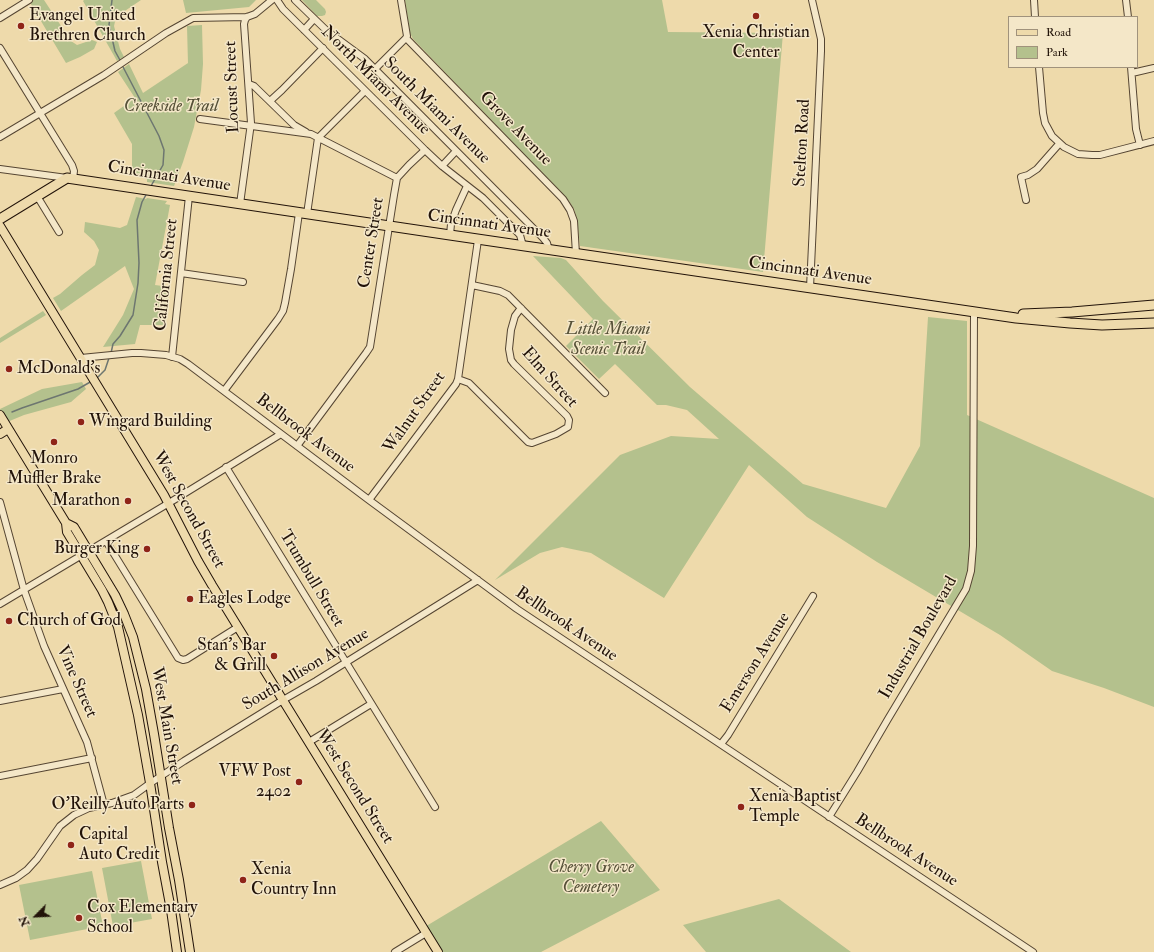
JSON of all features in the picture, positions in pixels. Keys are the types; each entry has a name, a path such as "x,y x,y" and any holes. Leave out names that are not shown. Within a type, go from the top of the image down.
{"highway":[{"name":"Cincinnati Avenue","path":"70,178 478,240 1016,318 1070,324 1104,325 1154,323"},
{"path":"0,219 70,178"},
{"name":"Cincinnati Avenue","path":"974,312 1038,314 1154,305"}],"main road":[{"name":"West Second Street","path":"0,226 169,503 204,571 438,952"},
{"name":"West Main Street","path":"0,415 66,523 67,532 108,602 118,627 138,715 177,952"},
{"path":"0,434 8,429"},
{"name":"West Main Street","path":"66,523 74,527 115,595 133,637 146,689 190,952"}],"street":[{"path":"0,18 28,0"},
{"path":"1,136 118,66 166,33 192,18 247,17 255,14 272,0"},
{"name":"North Miami Avenue","path":"277,0 283,9 424,150 483,198 520,235 523,246"},
{"name":"South Miami Avenue","path":"295,0 327,31 365,59 543,238 549,250"},
{"path":"375,70 407,36 401,0"},
{"name":"Stelton Road","path":"810,288 822,51 821,39 812,0"},
{"path":"1034,0 1035,16"},
{"path":"1126,0 1128,16"},
{"name":"Locust Street","path":"240,204 251,125 244,24 247,17"},
{"path":"304,30 314,19"},
{"name":"Grove Avenue","path":"406,38 563,199 570,210 574,221 576,254"},
{"path":"0,48 72,165 74,171 70,178"},
{"path":"270,101 323,48"},
{"path":"1039,68 1044,118 1049,132 1059,144 1073,152 1092,156 1154,141"},
{"path":"1140,145 1136,129 1132,70 1154,68"},
{"path":"249,84 254,86 294,126 311,134"},
{"path":"224,391 283,311 318,138 365,91"},
{"name":"Center Street","path":"200,119 311,134 397,178 370,347 297,446"},
{"path":"1026,200 1021,177 1028,175 1037,169 1059,144"},
{"path":"397,178 424,150"},
{"path":"442,166 456,151"},
{"name":"Cincinnati Avenue","path":"0,169 70,178"},
{"path":"450,235 453,217 467,186"},
{"path":"37,196 59,232"},
{"name":"California Street","path":"172,357 189,196"},
{"name":"Walnut Street","path":"369,500 454,387 458,379 478,240"},
{"path":"181,274 243,282"},
{"path":"472,285 504,292 508,295 605,393"},
{"name":"Elm Street","path":"458,379 469,383 528,442 556,434 566,429 569,420 567,416 511,360 509,349 511,330 515,316 521,308"},
{"name":"Industrial Boulevard","path":"829,817 966,589 970,577 973,546 974,312"},
{"name":"Bellbrook Avenue","path":"81,358 132,352 172,357 188,364 369,500 518,609 1029,951"},
{"path":"0,604 281,434"},
{"name":"Trumbull Street","path":"226,467 435,807"},
{"name":"Vine Street","path":"0,502 24,590 44,646 87,742 104,804"},
{"path":"106,541 178,658 183,660 187,659 238,627"},
{"name":"South Allison Avenue","path":"0,884 16,878 30,867 54,834 67,820 84,810 129,798 150,783 478,580"},
{"name":"Emerson Avenue","path":"721,744 813,596"},
{"path":"0,701 63,689"},
{"path":"309,742 371,704"},
{"path":"0,776 92,758"},
{"path":"395,952 426,933"}],"green space":[{"path":"33,0 44,0 71,41 77,45 92,40 97,42 94,49 66,63 32,6 30,2"},
{"path":"141,0 116,17 114,26 120,49 124,57 117,61 83,1"},
{"path":"183,0 256,0 249,7 186,13"},
{"path":"302,0 316,0 325,9 325,15 317,16"},
{"path":"405,0 662,0 668,32 783,33 763,272 580,246 577,219 574,209 569,201 413,39 410,33"},
{"name":"Creekside Trail","path":"202,25 203,64 201,90 194,127 183,162 174,186 147,182 147,179 132,175 132,144 114,113 135,98 118,72 129,64 143,93 188,63 187,26"},
{"path":"136,197 167,201 165,204 170,205 155,285 170,287 164,325 140,325 135,344 103,347 123,315 134,289 125,266 61,311 53,298 95,265 99,250 94,241 84,232 85,222 120,228 127,225"},
{"name":"Little Miami Scenic Trail","path":"533,256 561,258 566,260 603,301 690,387 803,484 886,508 920,446 928,317 967,321 967,415 1154,498 1154,707 1104,688 1052,671 1000,635 877,562 807,517 749,465 664,598 591,553 562,547 540,553 495,580 620,455 671,436 719,439 687,410 666,405 657,405 615,364 599,379 566,346 593,319"},
{"path":"43,311 46,315 0,343 0,338"},
{"path":"82,382 86,389 71,402 24,415 0,425 0,409 42,389"},
{"name":"Cherry Grove Cemetery","path":"601,821 660,890 541,952 438,952 423,928"},
{"path":"141,861 152,919 113,926 102,868"},
{"path":"92,871 103,926 30,940 19,885"},
{"path":"779,899 851,952 706,952 683,925"}],"waterway":[{"path":"112,0 109,25 115,51 121,62"},
{"path":"122,65 159,136 164,150 163,165 151,186"},
{"path":"111,353 113,344 120,336 133,315 138,283 139,263 137,220 142,202 147,193"},
{"path":"97,378 105,370 109,358"},
{"path":"12,412 78,389 92,381"}],"place":[{"name":"Xenia Christian Center","path":"756,16"},
{"name":"Evangel United Brethren Church","path":"21,26"},
{"name":"McDonald's","path":"9,369"},
{"name":"Wingard Building","path":"81,422"},
{"name":"Monro Muffler Brake","path":"54,442"},
{"name":"Marathon","path":"128,501"},
{"name":"Burger King","path":"147,549"},
{"name":"Eagles Lodge","path":"190,599"},
{"name":"Church of God","path":"9,621"},
{"name":"Stan's Bar & Grill","path":"274,656"},
{"name":"VFW Post 2402","path":"299,782"},
{"name":"O'Reilly Auto Parts","path":"192,805"},
{"name":"Xenia Baptist Temple","path":"741,807"},
{"name":"Capital Auto Credit","path":"71,845"},
{"name":"Xenia Country Inn","path":"243,880"},
{"name":"Cox Elementary School","path":"79,918"}]}
